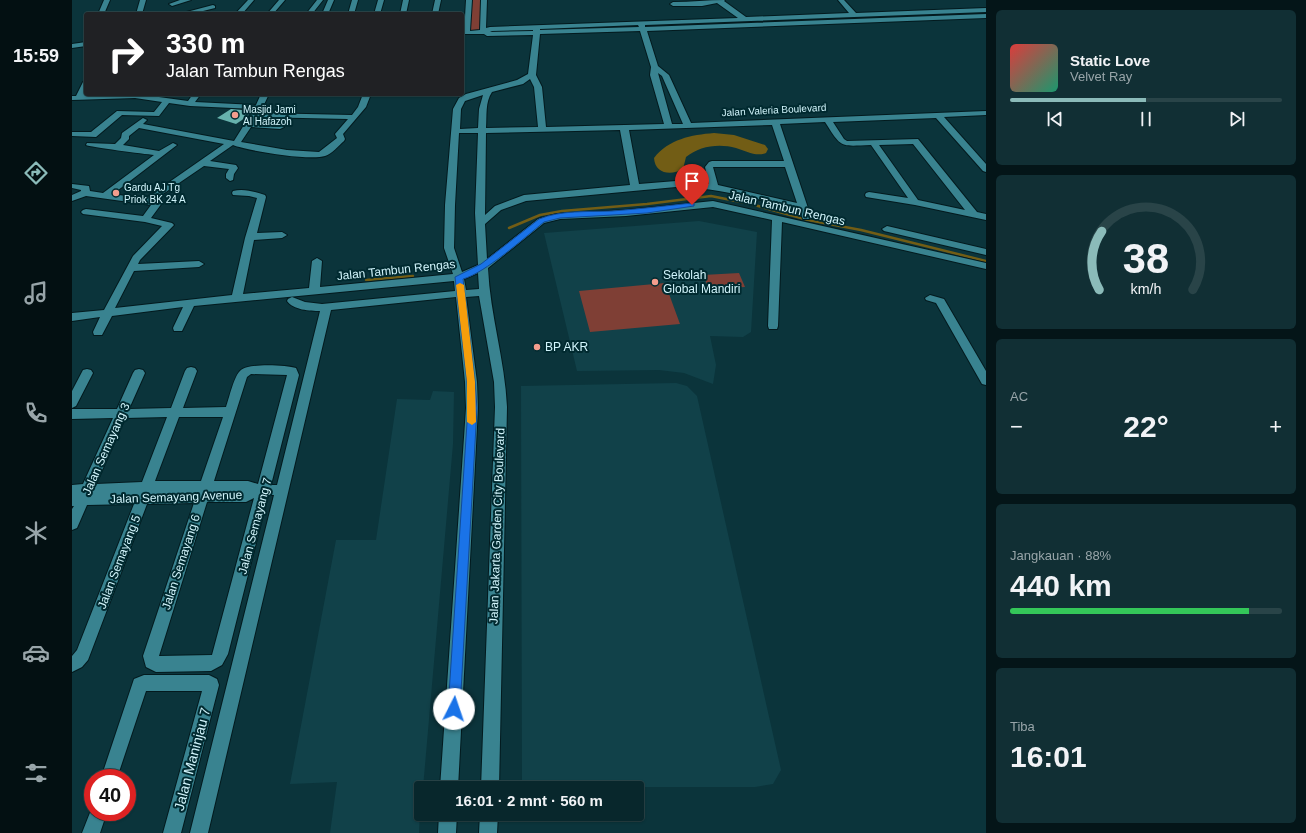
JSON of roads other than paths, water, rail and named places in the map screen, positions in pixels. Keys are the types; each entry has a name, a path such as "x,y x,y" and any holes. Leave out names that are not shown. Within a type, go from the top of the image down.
{"street":[{"path":"102,12 107,0"},
{"path":"140,12 143,0"},
{"path":"170,4 188,0"},
{"path":"240,12 251,0"},
{"path":"272,12 282,0"},
{"path":"311,12 320,0"},
{"path":"326,12 331,0"},
{"path":"351,12 355,0"},
{"path":"378,12 381,0"},
{"path":"403,12 406,0"},
{"path":"435,12 438,0"},
{"path":"469,0 466,33 484,32 494,29 537,30 642,26 702,4 721,0 745,20"},
{"path":"484,0 484,32"},
{"path":"841,0 851,17"},
{"path":"189,12 215,5 208,12"},
{"path":"677,13 851,17 986,10"},
{"path":"677,13 745,20 851,17 986,16"},
{"path":"642,26 655,67 654,75 669,126"},
{"path":"537,30 532,75 538,87 542,129"},
{"path":"72,42 84,41"},
{"path":"72,46 84,44"},
{"path":"655,67 666,75 688,126"},
{"path":"449,781 472,408 471,382 459,277 449,248 457,109 462,100 469,96 520,82 532,75"},
{"path":"76,98 84,87"},
{"name":"Jalan Jakarta Garden City Boulevard","path":"489,91 485,97 483,109 481,223 484,292 500,382 501,407 490,781"},
{"path":"76,98 135,96 298,117 354,117"},
{"path":"190,104 196,96"},
{"path":"152,202 202,163 233,143 249,124 263,96"},
{"path":"137,125 287,153 324,154 341,139 340,134 362,107 366,96"},
{"path":"72,134 94,134 120,113 156,114 167,101"},
{"name":"Jalan Valeria Boulevard","path":"456,131 688,126 985,113"},
{"path":"116,146 125,139 125,135 149,114"},
{"path":"939,116 986,169"},
{"path":"827,119 841,141 850,144 915,141"},
{"path":"775,122 806,217"},
{"path":"249,124 280,127"},
{"path":"624,128 635,188"},
{"path":"908,133 974,215"},
{"path":"874,143 915,202"},
{"path":"90,145 116,146 161,154"},
{"path":"105,196 173,145"},
{"path":"281,162 287,153"},
{"path":"202,163 234,168 230,174 230,178"},
{"path":"714,187 709,166 712,164 788,164"},
{"path":"481,223 498,208 524,198 692,184 714,187 802,207"},
{"path":"74,186 85,188 86,193"},
{"path":"72,198 86,193 152,202 157,204 145,220"},
{"path":"236,193 250,193 262,197 241,275 238,296"},
{"path":"869,195 915,202 986,218"},
{"name":"Jalan Tambun Rengas","path":"72,317 109,310 190,303 238,296 314,291 459,277 467,275 483,265 541,221 554,217 647,211 704,204 738,209 777,220 986,266"},
{"path":"86,212 145,220 169,225 136,258 98,332"},
{"path":"773,326 777,220"},
{"path":"887,229 986,252"},
{"path":"251,237 282,235"},
{"path":"314,291 317,261"},
{"path":"130,268 199,264"},
{"path":"292,301 303,306 315,308 484,292"},
{"path":"930,298 940,301 986,381"},
{"path":"178,328 190,303"},
{"path":"199,833 326,307"},
{"name":"Jalan Semayang 7","path":"151,662 156,664 211,663 217,660 220,654 293,375 292,371 288,370 251,370 245,372"},
{"name":"Jalan Semayang 5","path":"74,663 82,655 146,493 191,371"},
{"name":"Jalan Semayang 6","path":"151,662 150,656 242,376 245,372"},
{"path":"72,403 87,373"},
{"name":"Jalan Semayang 3","path":"72,524 81,497 139,373"},
{"path":"72,414 230,412"},
{"name":"Jalan Semayang Avenue","path":"72,490 81,497 205,491 246,496 262,490 282,490"},
{"name":"Jalan Maninjau 7","path":"112,769 140,685 144,683 209,683 211,685 172,833"},
{"path":"91,833 95,821"},
{"path":"447,833 448,821"},
{"path":"488,833 489,821"}],"waterway":[{"path":"509,228 540,215 562,211 647,204 711,196 751,204 808,220 861,230 986,261"},
{"path":"366,280 413,276"}],"place":[{"name":"Masjid Jami Al Hafazoh","path":"235,115"},
{"name":"Gardu AJ Tg Priok BK 24 A","path":"116,193"},
{"name":"Sekolah Global Mandiri","path":"655,282"},
{"name":"BP AKR","path":"537,347"}]}
